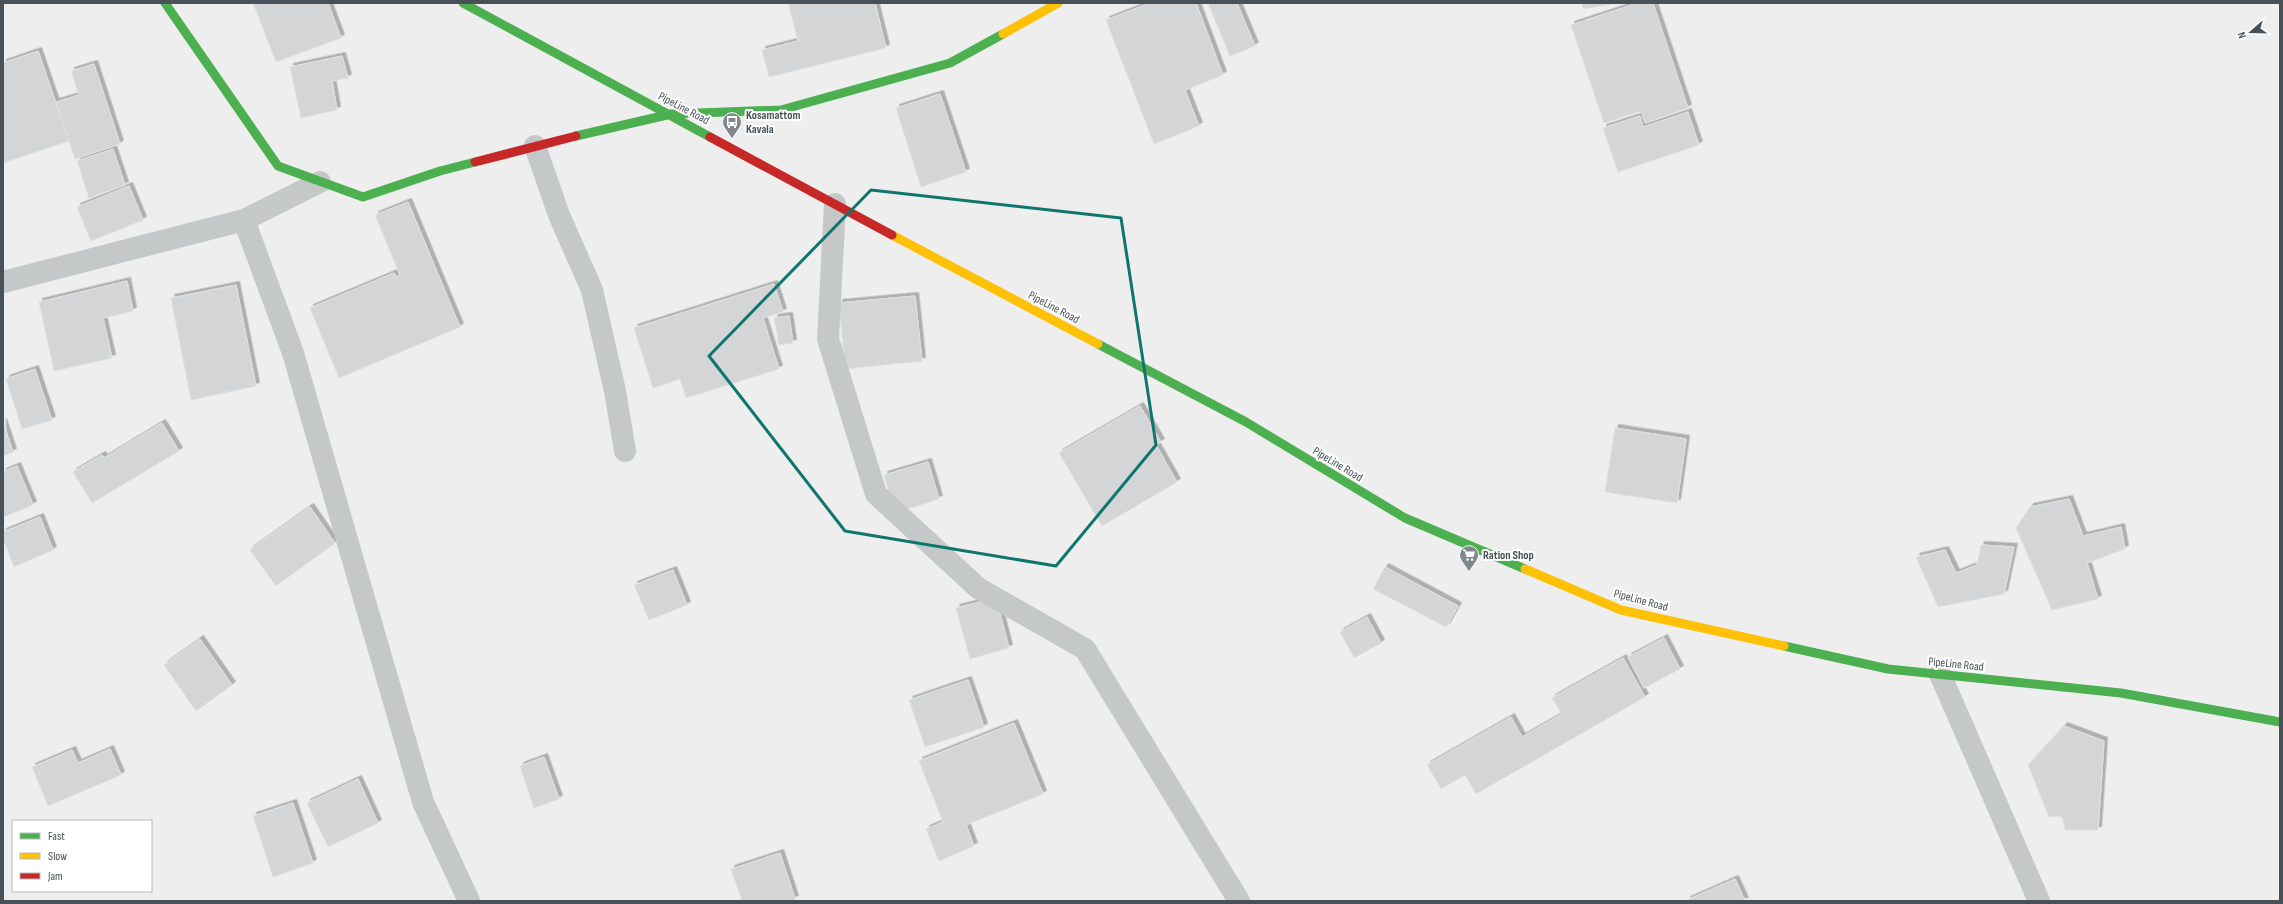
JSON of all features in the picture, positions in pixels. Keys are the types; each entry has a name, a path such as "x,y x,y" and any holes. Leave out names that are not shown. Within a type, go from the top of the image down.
{"street":[{"path":"165,3 278,166 363,197 440,171 535,146 671,114 781,110 950,63 1058,3"},
{"name":"PipeLine Road","path":"463,3 671,114 835,204 1246,422 1405,518 1614,607 1888,669 2121,693 2280,722"},
{"path":"535,146 559,215 592,290 615,391 625,451"},
{"path":"3,282 244,220 320,182"},
{"path":"835,204 828,339 876,494 978,588 1085,650 1239,901"},
{"path":"244,220 293,353 423,802 469,901"},
{"path":"1940,674 2039,901"}],"highlighted area":[{"path":"871,190 1121,218 1156,445 1056,566 845,531 709,356"}],"building":[{"path":"253,3 328,3 341,38 276,62"},
{"path":"788,3 875,3 886,48 769,77 762,50 798,41"},
{"path":"1150,3 1196,3 1223,75 1185,90 1199,126 1154,144 1106,20"},
{"path":"1208,3 1237,3 1255,46 1230,56"},
{"path":"1582,3 1617,3 1583,9"},
{"path":"1638,3 1653,3 1688,108 1645,123 1641,111 1604,123 1571,25"},
{"path":"38,51 69,141 3,163 3,63"},
{"path":"342,56 348,78 332,81 337,110 301,118 290,67"},
{"path":"94,64 120,144 75,159 56,102 79,95 71,71"},
{"path":"940,94 966,172 921,187 896,108"},
{"path":"1688,112 1699,145 1618,172 1603,128 1640,116 1643,127"},
{"path":"113,149 125,185 89,198 77,161"},
{"path":"129,186 143,220 91,241 77,207"},
{"path":"408,202 460,327 339,378 310,308 394,273 396,277 400,275 375,215"},
{"path":"127,281 133,311 103,318 112,358 54,371 39,302"},
{"path":"774,284 783,312 763,318 779,369 686,398 680,379 653,388 634,328"},
{"path":"236,285 256,386 191,400 171,298"},
{"path":"915,296 922,361 845,369 839,303"},
{"path":"789,316 793,343 779,345 774,318"},
{"path":"35,369 52,420 22,429 6,379"},
{"path":"1140,406 1161,442 1156,445 1177,482 1102,526 1059,453"},
{"path":"3,422 13,452 3,456"},
{"path":"162,423 179,451 92,503 73,472 102,455 104,458"},
{"path":"1615,428 1686,439 1677,503 1605,492"},
{"path":"928,462 939,499 895,513 884,475"},
{"path":"17,466 33,505 3,517 3,472"},
{"path":"2069,499 2083,536 2121,527 2125,549 2087,563 2098,599 2052,610 2016,528 2030,507"},
{"path":"310,507 335,543 276,586 250,550"},
{"path":"40,517 53,550 14,567 3,539 3,532"},
{"path":"1981,545 2014,547 2004,594 1938,607 1916,557 1945,550 1956,573 1977,565"},
{"path":"1385,567 1458,606 1446,627 1373,589"},
{"path":"673,570 687,605 649,620 634,585"},
{"path":"996,598 1009,648 970,659 956,608"},
{"path":"1367,617 1381,643 1354,658 1340,632"},
{"path":"1664,638 1680,669 1644,688 1628,657"},
{"path":"200,639 232,685 196,711 164,665"},
{"path":"1623,658 1645,697 1476,794 1465,775 1441,789 1427,765 1511,717 1522,737 1562,714 1552,698"},
{"path":"968,680 984,727 925,747 909,700"},
{"path":"1014,723 1043,794 966,825 974,846 939,861 926,829 943,822 919,761"},
{"path":"2064,726 2104,741 2098,830 2065,830 2062,816 2049,817 2028,765"},
{"path":"110,749 121,775 48,806 32,767 72,750 78,763"},
{"path":"544,757 559,799 534,808 520,766"},
{"path":"358,779 378,823 328,847 307,803"},
{"path":"293,803 313,863 273,877 253,816"},
{"path":"780,853 795,899 787,901 742,901 731,869"},
{"path":"1735,879 1745,901 1687,901 1687,900"}],"traffic: fast":[{"path":"165,3 278,166 363,197 440,171 475,162"},
{"path":"463,3 710,137"},
{"path":"576,136 671,114 781,110 950,63 1003,34"},
{"path":"1098,344 1246,422 1405,518 1525,569"},
{"path":"1784,646 1888,669 2121,693 2280,722"}],"traffic: slow":[{"path":"1003,34 1058,3"},
{"path":"892,235 1098,344"},
{"path":"1525,569 1621,610 1784,646"}],"traffic: jam":[{"path":"475,162 576,136"},
{"path":"710,137 892,235"}],"place":[{"name":"Kosamattom Kavala","path":"732,139"},
{"name":"Ration Shop","path":"1469,572"}]}
